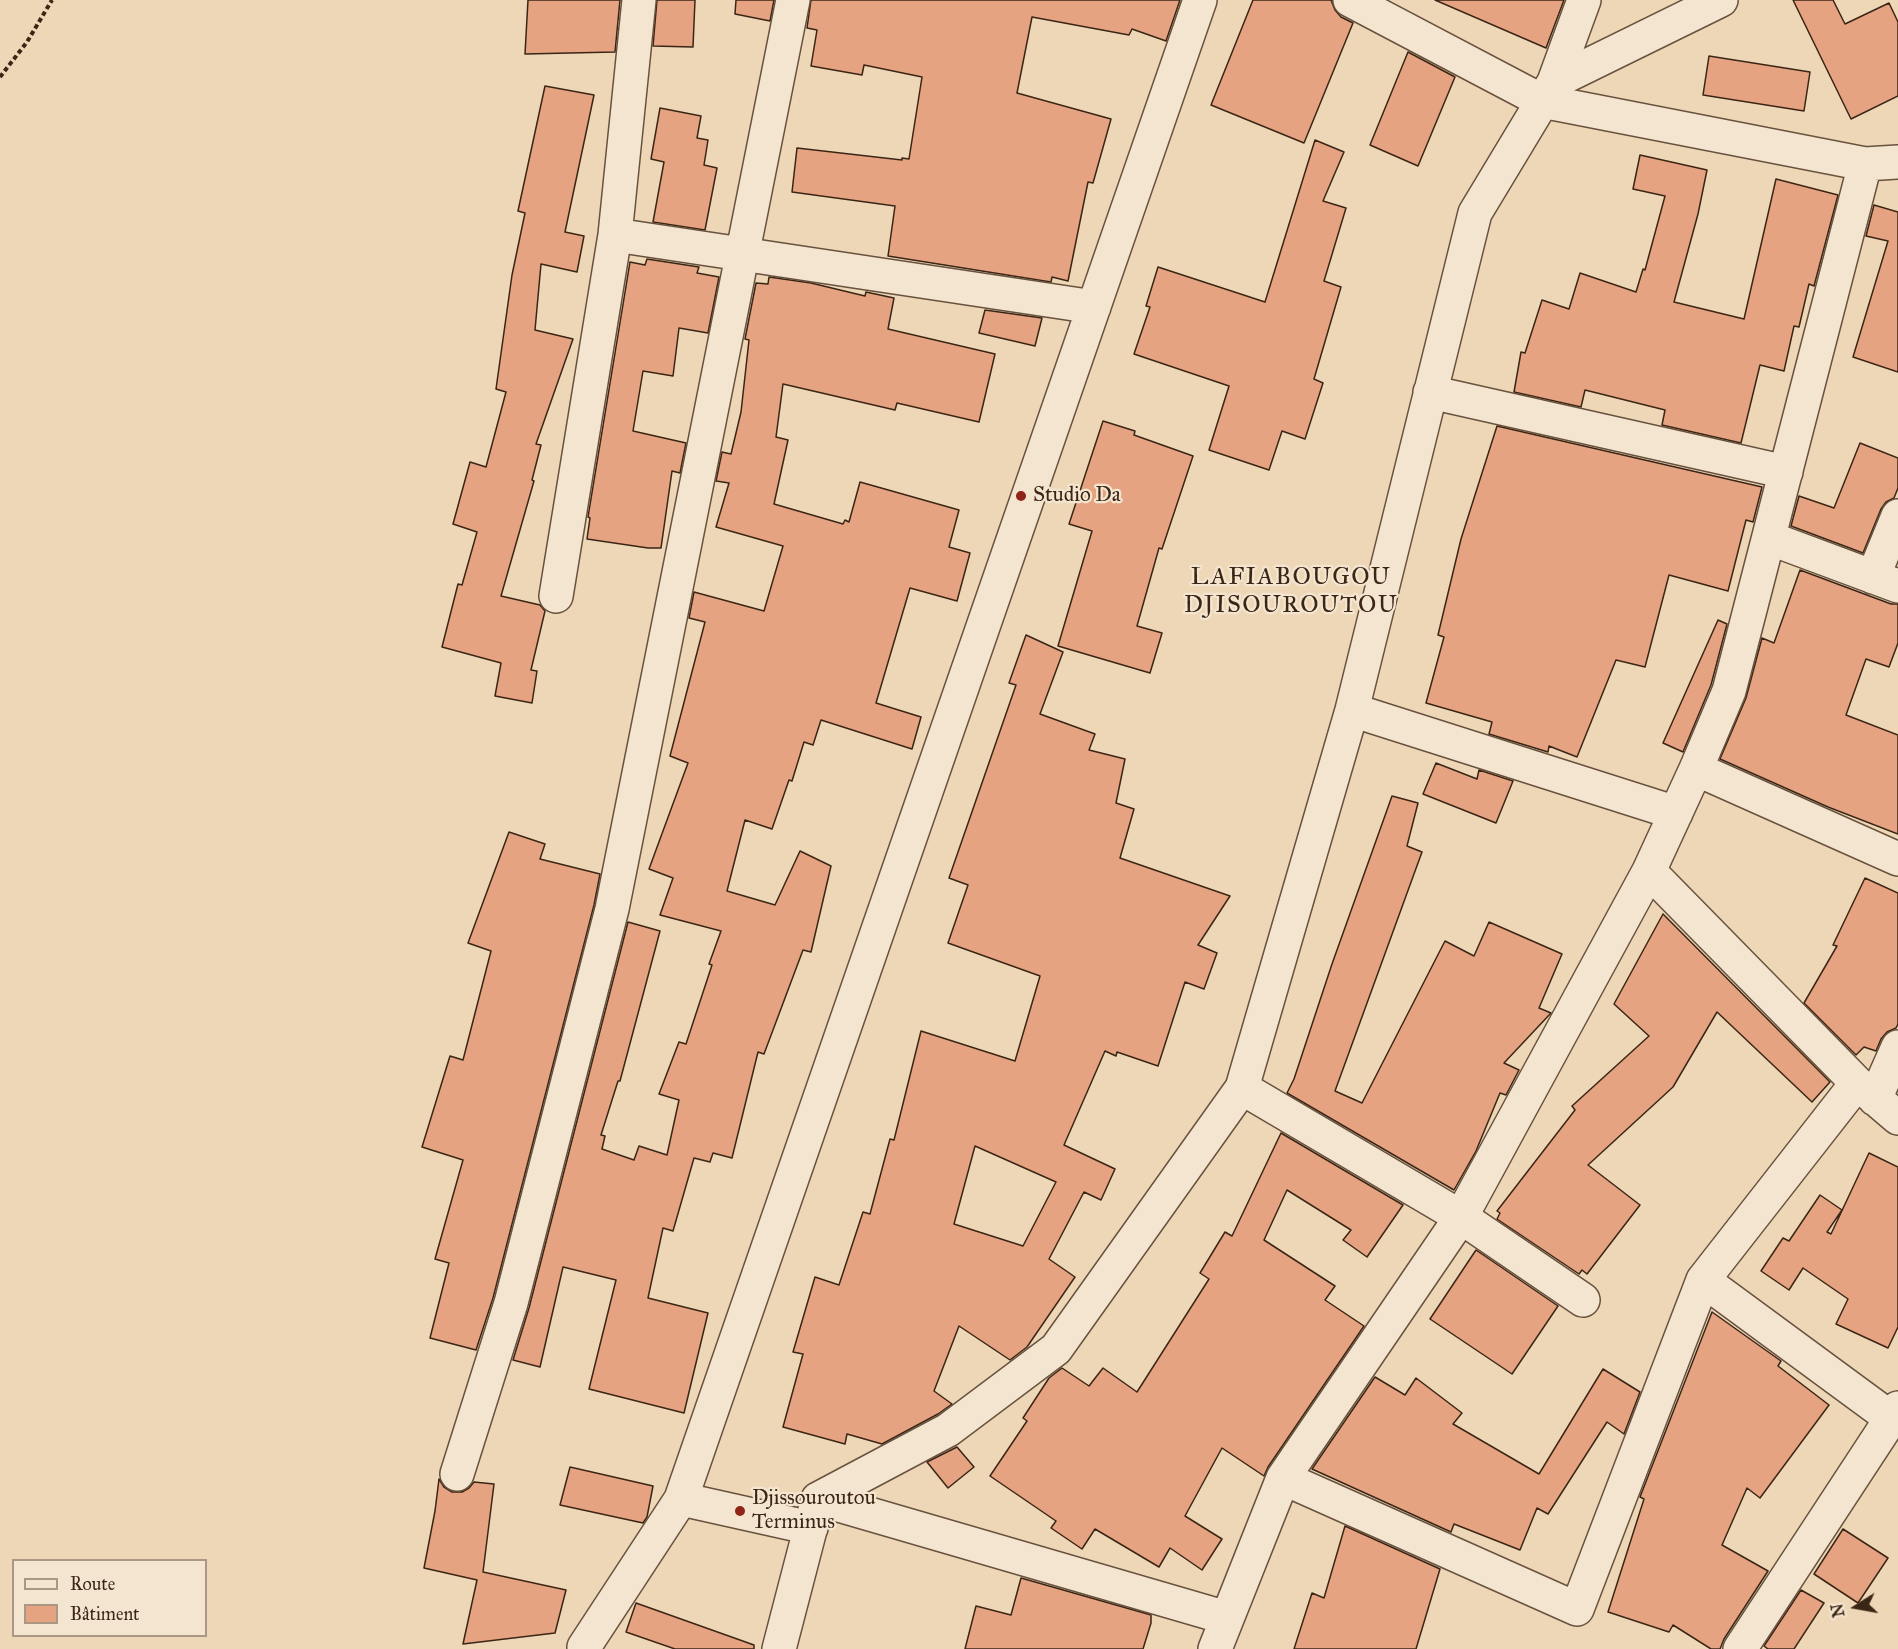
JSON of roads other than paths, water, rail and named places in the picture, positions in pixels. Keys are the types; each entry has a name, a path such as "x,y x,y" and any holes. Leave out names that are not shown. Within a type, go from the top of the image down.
{"street":[{"path":"556,596 615,235 639,0"},
{"path":"457,1473 511,1303 612,909 793,0"},
{"path":"581,1648 681,1499 1200,0"},
{"path":"1350,0 1548,92 1865,164 1898,162"},
{"path":"779,1649 814,1513 948,1430 1056,1349 1242,1088 1352,710 1475,213 1548,92 1584,0"},
{"path":"1548,92 1721,0"},
{"path":"1215,1649 1283,1478 1461,1217 1649,871 1696,769 1729,692 1865,164"},
{"path":"615,235 1094,307"},
{"path":"1430,392 1786,472"},
{"path":"1769,538 1885,581 1898,516"},
{"path":"1352,710 1676,813"},
{"path":"1696,769 1898,859"},
{"path":"1649,871 1877,1100"},
{"path":"1283,1478 1577,1609 1703,1280 1877,1100 1898,1047"},
{"path":"1242,1088 1461,1217 1583,1300"},
{"path":"1703,1280 1895,1413 1740,1649"},
{"path":"681,1499 814,1513 1227,1618"}],"place":[{"name":"Studio Da","path":"1021,496"},
{"name":"Djissouroutou Terminus","path":"740,1511"}],"district":[{"name":"LAFIABOUGOU DJISOUROUTOU","path":"1291,592"}]}
